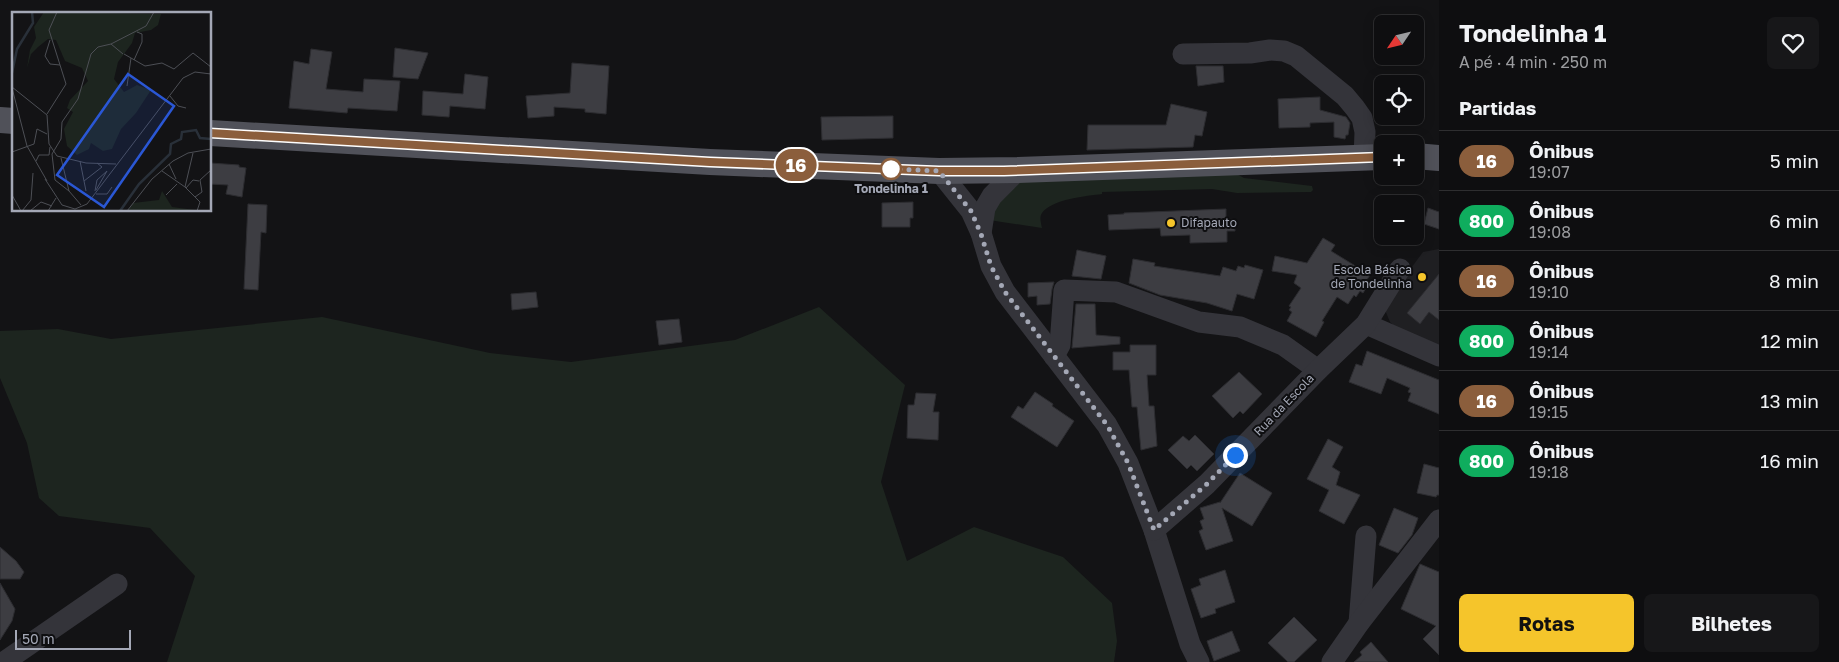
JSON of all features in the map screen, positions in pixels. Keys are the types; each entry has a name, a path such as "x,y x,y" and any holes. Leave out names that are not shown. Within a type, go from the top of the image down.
{"main road":[{"path":"211,132 700,162 975,172 1373,158"},
{"path":"1424,157 1439,158"}],"street":[{"path":"1183,54 1250,53 1284,50 1296,56 1345,96 1356,108 1362,118 1373,158"},
{"path":"981,234 985,208 992,196 1018,170"},
{"path":"939,171 971,211 981,234 991,266 1005,292 1107,425 1128,463 1154,530 1190,644 1199,662"},
{"path":"961,197 975,172 992,196"},
{"name":"Rua da Escola","path":"1154,530 1207,484 1318,370 1366,324 1400,269"},
{"path":"1054,356 1060,345 1064,290 1116,292 1199,322 1240,327 1283,345 1318,370"},
{"path":"1366,324 1439,356"},
{"path":"1332,662 1359,623 1439,520"},
{"path":"1359,623 1366,536"},
{"path":"4,662 117,584"}],"shaded area":[{"path":"1233,172 1244,178 1312,186 1313,190 1311,192 1237,193 1212,189 1102,192 1102,194 1079,197 1053,204 1042,213 1040,220 1042,228 989,220 991,207 1017,181"},
{"name":"Escola Básica de Tondelinha","path":"1439,249 1439,346 1395,327 1390,322 1385,310 1386,302 1423,252"},
{"path":"819,307 905,385 881,482 907,561 974,527 1063,557 1112,603 1117,641 1114,662 167,662 195,576 150,528 59,516 39,498 27,443 0,378 0,331 58,329 111,339 322,317 490,353 571,362 735,340"}],"building":[{"path":"395,48 428,53 418,79 393,77"},
{"path":"311,49 332,52 326,89 363,92 364,79 400,81 397,111 348,108 347,113 289,108 294,61 309,64"},
{"path":"572,63 609,66 606,114 585,112 585,109 554,107 554,116 528,118 526,96 570,93"},
{"path":"1196,66 1223,66 1224,82 1198,86"},
{"path":"465,74 488,77 485,109 450,106 449,117 422,115 423,91 463,94"},
{"path":"1320,97 1320,110 1346,117 1350,123 1348,135 1346,135 1345,139 1334,137 1334,122 1310,123 1310,127 1279,128 1278,99"},
{"path":"1171,104 1207,112 1202,136 1195,135 1193,147 1087,150 1088,125 1166,125"},
{"path":"893,116 893,138 822,140 821,117"},
{"path":"211,163 239,165 239,167 246,168 242,197 226,194 228,185 211,184"},
{"path":"913,202 913,218 910,218 910,227 882,227 882,203"},
{"path":"248,204 267,205 266,233 261,232 258,290 244,289"},
{"path":"1428,208 1439,212 1439,229 1424,224"},
{"name":"Difapauto","path":"1226,209 1226,219 1234,219 1235,231 1227,231 1227,242 1190,243 1190,235 1161,236 1160,228 1109,230 1108,215"},
{"path":"1323,238 1335,245 1331,251 1370,275 1366,281 1369,283 1363,293 1360,291 1356,297 1354,295 1348,304 1337,297 1322,321 1324,322 1316,337 1287,321 1292,312 1289,310 1291,307 1289,306 1301,288 1294,283 1297,275 1272,271 1275,256 1307,263"},
{"path":"1077,250 1106,256 1101,279 1072,276"},
{"path":"1133,259 1155,263 1154,266 1220,276 1223,267 1236,271 1238,266 1244,268 1245,265 1263,270 1254,299 1237,294 1232,311 1207,303 1160,295 1129,283"},
{"path":"1439,274 1439,320 1429,312 1420,324 1407,313"},
{"path":"1054,282 1050,304 1037,305 1037,296 1028,297 1028,283"},
{"path":"536,292 538,307 512,310 511,294"},
{"path":"1076,304 1095,304 1096,335 1120,337 1120,344 1072,348"},
{"path":"679,319 682,342 659,345 656,321"},
{"path":"1130,345 1156,345 1156,375 1147,375 1149,406 1154,406 1157,446 1141,450 1137,407 1132,407 1129,370 1113,370 1113,352 1130,352"},
{"path":"1367,351 1439,380 1439,414 1408,401 1411,393 1408,392 1410,388 1387,378 1381,394 1349,382 1356,364 1362,366"},
{"path":"1239,372 1262,394 1243,414 1240,411 1233,418 1212,396"},
{"path":"1035,392 1074,421 1057,447 1011,417 1018,406 1023,409"},
{"path":"916,393 936,394 933,412 939,412 938,440 907,438 908,405 914,405"},
{"path":"1195,435 1214,454 1197,471 1191,465 1187,469 1168,450 1183,436 1189,441"},
{"path":"1328,439 1343,447 1332,467 1340,472 1336,485 1360,495 1344,524 1319,511 1329,490 1307,479"},
{"path":"1424,464 1439,468 1439,495 1436,497 1417,493"},
{"path":"1240,473 1272,493 1252,526 1222,508 1233,541 1206,550 1199,531 1203,529 1200,521 1204,519 1200,508 1220,503"},
{"path":"1394,508 1418,518 1412,535 1398,553 1379,545"},
{"path":"0,547 16,561 24,572 20,579 0,579"},
{"path":"1420,564 1439,572 1439,655 1423,639 1436,626 1401,609"},
{"path":"1225,570 1235,602 1215,609 1216,613 1201,618 1191,589 1201,585 1199,579"},
{"path":"0,583 15,609 12,621 0,640"},
{"path":"1294,617 1317,640 1294,662 1288,662 1268,643"},
{"path":"1232,631 1240,651 1214,661 1207,641"},
{"path":"1371,642 1388,662 1354,662 1362,655 1360,652"}],"bus line":[{"name":"16","path":"211,133 710,162 975,172 1374,157"}],"place":[{"name":"Tondelinha 1","path":"891,169"},
{"name":"Difapauto","path":"1171,223"},
{"name":"Escola Básica de Tondelinha","path":"1422,277"}],"route":[{"path":"891,169 939,171 961,197 971,211 981,234 991,266 1005,292 1107,425 1128,463 1154,530 1207,484 1235,455"}]}
